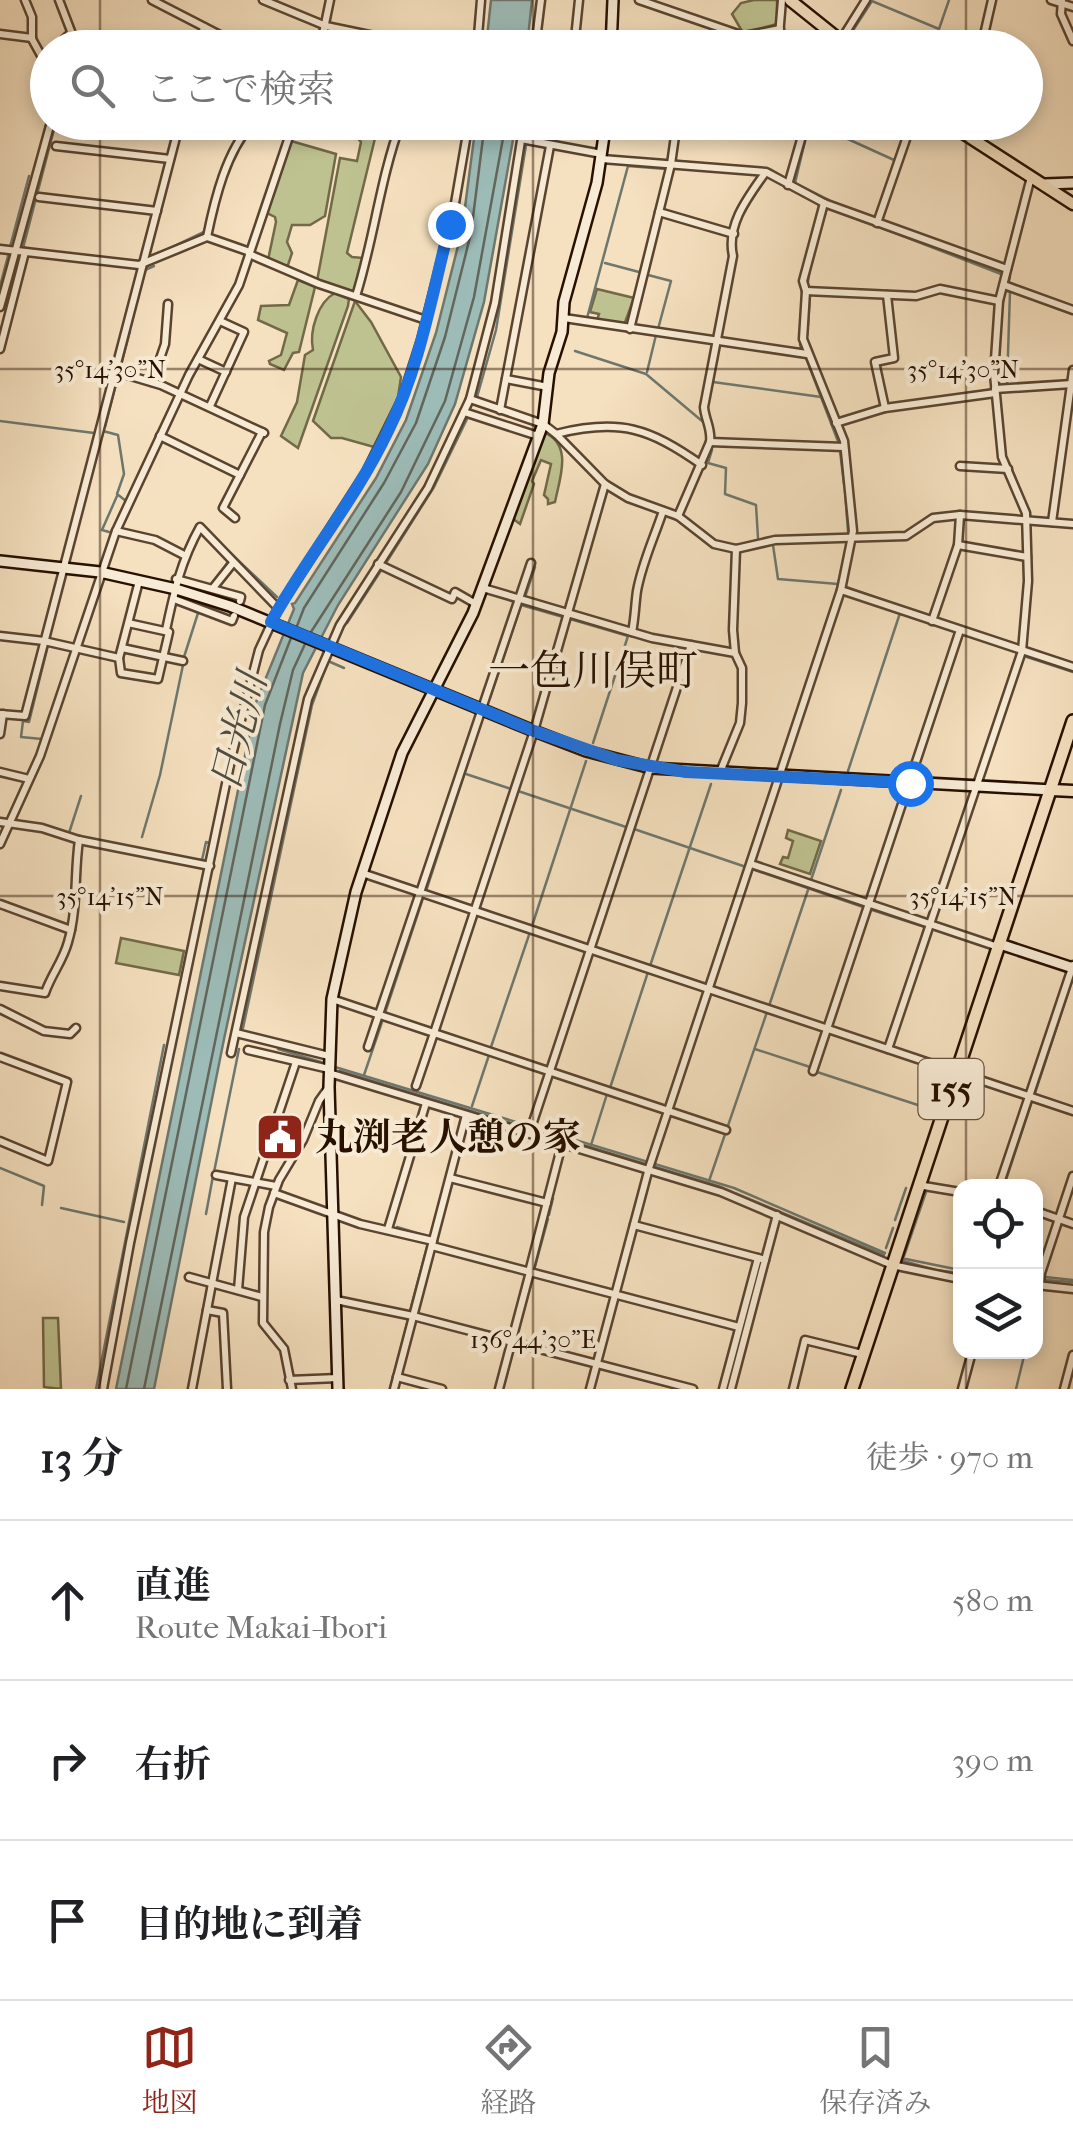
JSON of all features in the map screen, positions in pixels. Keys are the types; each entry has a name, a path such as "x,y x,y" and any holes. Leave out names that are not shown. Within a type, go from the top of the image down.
{"highway":[{"name":"155","path":"852,1389 1073,721"}],"main road":[{"path":"612,30 613,0"},
{"path":"790,0 827,30"},
{"path":"338,1383 329,1087 332,1000 362,873 402,754 476,604 542,424 564,302 604,140"},
{"path":"975,140 1073,204"},
{"path":"1045,184 1073,183"},
{"path":"0,561 100,572 175,589 273,623 586,751 651,768 1073,792"},
{"path":"999,946 1072,967"}],"street":[{"path":"25,0 32,30"},
{"path":"59,0 71,30"},
{"path":"152,0 210,30"},
{"path":"263,0 345,30"},
{"path":"325,30 330,0"},
{"path":"479,30 481,0"},
{"path":"537,30 541,0"},
{"path":"576,30 579,0"},
{"path":"639,0 726,30"},
{"path":"775,30 780,29 782,0"},
{"path":"851,30 866,0"},
{"path":"985,30 992,0"},
{"path":"1051,0 1073,7"},
{"path":"1062,2 1061,14 1073,42"},
{"path":"0,34 30,38"},
{"path":"0,307 45,140"},
{"path":"0,734 2,714 25,716 175,140"},
{"path":"207,236 240,140"},
{"path":"0,844 4,823 40,756 116,531 180,393 238,285 288,140"},
{"path":"356,296 365,269 372,219 396,140"},
{"path":"104,1389 130,1243 258,650 278,609 366,472 402,399 426,320 461,177 466,140"},
{"path":"231,1053 301,729 314,685 340,625 428,488 470,399 495,302 521,140"},
{"path":"525,140 602,157 766,172 824,203 1007,270"},
{"path":"630,329 674,140"},
{"path":"788,185 801,140"},
{"path":"878,222 906,140"},
{"path":"56,146 170,159"},
{"path":"500,410 550,146"},
{"path":"678,516 710,442 712,431 704,407 734,234 744,202 766,172"},
{"path":"888,1049 1022,650 1026,520 1002,456 995,391 999,301 1031,175"},
{"path":"39,196 157,211"},
{"path":"590,1389 650,1166 841,590 852,538 844,447 802,339 807,256 824,203"},
{"path":"659,212 734,234"},
{"path":"0,250 143,264 207,236 426,320"},
{"path":"0,349 25,252"},
{"path":"1004,285 1073,310"},
{"path":"806,292 916,296 940,290 999,301"},
{"path":"884,408 875,362 894,358 887,294"},
{"path":"152,382 165,344 168,304"},
{"path":"564,318 808,354"},
{"path":"210,406 244,332 220,321"},
{"path":"198,360 226,372"},
{"path":"114,370 180,393 263,433 223,508 235,518"},
{"path":"1052,522 1073,370"},
{"path":"506,379 548,388"},
{"path":"836,423 884,408 1071,384"},
{"path":"470,399 542,424 605,484 678,516 714,544 736,549 775,540 906,536 933,518 960,515 1073,524"},
{"path":"464,412 538,436"},
{"path":"556,434 590,426 618,426 664,438 702,466"},
{"path":"160,436 240,475"},
{"path":"710,442 844,447"},
{"path":"960,466 1008,470"},
{"path":"416,1086 534,731 605,484"},
{"path":"632,632 638,608 636,594 663,511"},
{"path":"932,620 958,545 960,515"},
{"path":"139,580 119,658 121,673 158,680 184,555 200,527 278,609"},
{"path":"116,531 155,540 184,555"},
{"path":"958,545 1027,556"},
{"path":"720,774 740,724 742,668 735,653 732,596 736,549"},
{"path":"213,588 234,562"},
{"path":"368,1047 532,563"},
{"path":"378,564 452,599 455,592 476,604"},
{"path":"175,589 213,588 241,598 240,601"},
{"path":"482,588 632,632 735,653"},
{"path":"175,589 232,621 234,616"},
{"path":"841,590 1073,668"},
{"path":"128,623 166,630"},
{"path":"813,1071 960,630"},
{"path":"0,636 44,641 119,658"},
{"path":"533,1122 692,645"},
{"path":"122,648 183,661"},
{"path":"0,772 29,779"},
{"path":"4,823 210,866"},
{"path":"0,986 44,993 61,961 71,930 80,840"},
{"path":"751,864 999,946"},
{"path":"362,873 1073,1111"},
{"path":"0,904 71,930"},
{"path":"1001,1179 1072,967"},
{"path":"332,1000 726,1130"},
{"path":"0,1009 44,1032 70,1034 76,1028"},
{"path":"236,1033 329,1056"},
{"path":"248,1050 329,1071 562,1144 650,1166 777,1214 892,1265 953,1277"},
{"path":"0,1057 67,1082 48,1161 0,1141"},
{"path":"238,1290 244,1217 296,1062"},
{"path":"329,1087 318,1101 303,1140 275,1190 264,1232 262,1323 284,1349 291,1385 338,1383"},
{"path":"388,1229 426,1103"},
{"path":"394,1389 466,1115"},
{"path":"499,1389 562,1144"},
{"path":"216,1175 257,1182 333,1216 740,1327"},
{"path":"1043,1269 1073,1176"},
{"path":"192,1389 232,1178"},
{"path":"450,1178 547,1204"},
{"path":"918,1185 953,1191"},
{"path":"1043,1213 1073,1224"},
{"path":"723,1389 777,1214"},
{"path":"634,1225 761,1259"},
{"path":"731,1389 761,1259"},
{"path":"189,1277 262,1297"},
{"path":"1043,1283 1073,1289"},
{"path":"336,1300 414,1316 693,1389"},
{"path":"207,1310 224,1313 227,1389"},
{"path":"793,1389 806,1340 862,1354"},
{"path":"1064,1389 1073,1356"},
{"path":"962,1389 970,1359"},
{"path":"397,1378 442,1389"}],"green space":[{"path":"777,0 777,24 741,30 732,14 741,3"},
{"path":"375,140 347,253 364,258 355,294 317,281 340,158 357,161 361,142"},
{"path":"291,141 336,154 325,216 310,225 292,225 287,242 292,253 287,268 268,260 276,222 267,213"},
{"path":"298,280 315,287 299,352 293,353 284,370 269,361 281,355 287,333 258,320 261,306 289,305"},
{"path":"597,289 634,298 624,325 597,320 599,314 590,312"},
{"path":"335,293 349,299 348,306 298,448 281,436 297,402 305,355 313,350 316,318"},
{"path":"355,301 401,377 398,397 378,447 331,438 313,421"},
{"path":"544,432 562,453 555,502 548,504 544,495 551,464 541,460 520,524 512,518"},
{"path":"788,830 821,841 810,874 780,864 783,857 788,858 793,841 786,838"},
{"path":"121,938 184,951 179,975 116,963"},
{"path":"43,1318 58,1318 61,1389 44,1387"}],"water":[{"path":"491,0 532,0 529,30 488,30"},
{"path":"474,140 513,140 484,302 455,404 428,464 338,605 303,673 154,1389 116,1389 256,702 294,609 292,604 376,478 406,420 436,333 462,230"}],"waterway":[{"path":"853,30 872,1 939,29 949,0"},
{"path":"23,248 51,140"},
{"path":"850,140 894,160"},
{"path":"805,141 795,183 829,200"},
{"path":"481,399 477,397 496,330 526,145"},
{"path":"676,161 770,169 786,179"},
{"path":"587,318 628,166 666,169"},
{"path":"10,247 29,176"},
{"path":"820,229 827,208 878,227"},
{"path":"882,228 1001,274"},
{"path":"160,253 204,232"},
{"path":"0,286 8,256"},
{"path":"605,263 639,272"},
{"path":"137,302 145,270 154,266"},
{"path":"808,282 810,266"},
{"path":"0,335 18,267"},
{"path":"648,275 671,281 658,329"},
{"path":"1009,281 1010,276"},
{"path":"1007,291 1007,384"},
{"path":"808,326 810,295"},
{"path":"131,325 135,308"},
{"path":"807,335 808,329"},
{"path":"121,365 130,331"},
{"path":"647,372 656,335"},
{"path":"800,345 802,350"},
{"path":"575,351 646,374 702,421"},
{"path":"806,358 839,444"},
{"path":"105,427 118,376"},
{"path":"713,382 821,397"},
{"path":"386,563 434,487 468,417"},
{"path":"0,421 94,433"},
{"path":"103,431 118,435 124,474 117,494 126,501"},
{"path":"712,450 708,463 726,468 725,494 756,505 758,538"},
{"path":"840,451 844,484"},
{"path":"845,490 848,532"},
{"path":"109,532 102,530 117,496"},
{"path":"773,545 778,579 838,584 846,549"},
{"path":"225,548 277,597"},
{"path":"212,584 228,562"},
{"path":"525,597 535,567"},
{"path":"347,623 382,569"},
{"path":"846,587 902,607"},
{"path":"490,698 521,605 563,617"},
{"path":"184,657 198,613"},
{"path":"848,771 900,613"},
{"path":"570,619 628,636 593,743"},
{"path":"42,739 21,737 23,721 29,722 48,645"},
{"path":"977,774 1017,654"},
{"path":"1024,656 1073,672"},
{"path":"243,1028 312,705 328,661 344,668"},
{"path":"142,837 160,775 183,665"},
{"path":"426,891 481,723"},
{"path":"532,926 586,761"},
{"path":"466,774 511,789"},
{"path":"650,966 711,784"},
{"path":"811,880 841,790"},
{"path":"518,791 626,827"},
{"path":"69,833 81,796"},
{"path":"959,828 969,799"},
{"path":"634,829 746,867"},
{"path":"192,859 202,860 206,842 209,843"},
{"path":"948,859 954,844"},
{"path":"942,879 947,864"},
{"path":"752,869 863,907"},
{"path":"928,919 940,883"},
{"path":"769,1006 809,887"},
{"path":"385,1013 423,898"},
{"path":"872,910 925,927 886,1044"},
{"path":"491,1047 530,932"},
{"path":"610,1088 648,972"},
{"path":"1035,1093 1073,978"},
{"path":"709,1181 767,1012"},
{"path":"364,1075 383,1019"},
{"path":"96,1389 164,1045"},
{"path":"214,1172 239,1049"},
{"path":"278,1049 324,1063"},
{"path":"755,1049 810,1067"},
{"path":"472,1106 489,1055"},
{"path":"335,1067 734,1188 885,1253"},
{"path":"340,1071 718,1186 884,1255"},
{"path":"817,1072 930,1109"},
{"path":"591,1145 607,1094"},
{"path":"1006,1179 1032,1101"},
{"path":"0,1168 44,1186 42,1205"},
{"path":"206,1214 213,1176"},
{"path":"895,1220 906,1188"},
{"path":"904,1256 926,1192"},
{"path":"549,1215 553,1198"},
{"path":"61,1208 124,1222"},
{"path":"534,1270 548,1219"},
{"path":"397,1227 430,1237"},
{"path":"886,1248 893,1228"},
{"path":"410,1311 428,1243"},
{"path":"901,1258 955,1269"},
{"path":"900,1260 953,1272"},
{"path":"727,1389 760,1264"},
{"path":"516,1339 533,1276"},
{"path":"1045,1277 1073,1280"},
{"path":"1045,1280 1073,1282"},
{"path":"390,1389 408,1320"},
{"path":"503,1389 514,1347"},
{"path":"1016,1389 1023,1359"},
{"path":"965,1389 969,1376"}],"place":[{"name":"丸渕老人憩の家","path":"280,1137"}],"district":[{"name":"一色川俣町","path":"593,670"}],"route":[{"path":"450,224 421,340 388,431 271,622 534,731 617,760 686,772 910,783"}],"water label":[{"name":"日光川","path":"238,732"}]}
